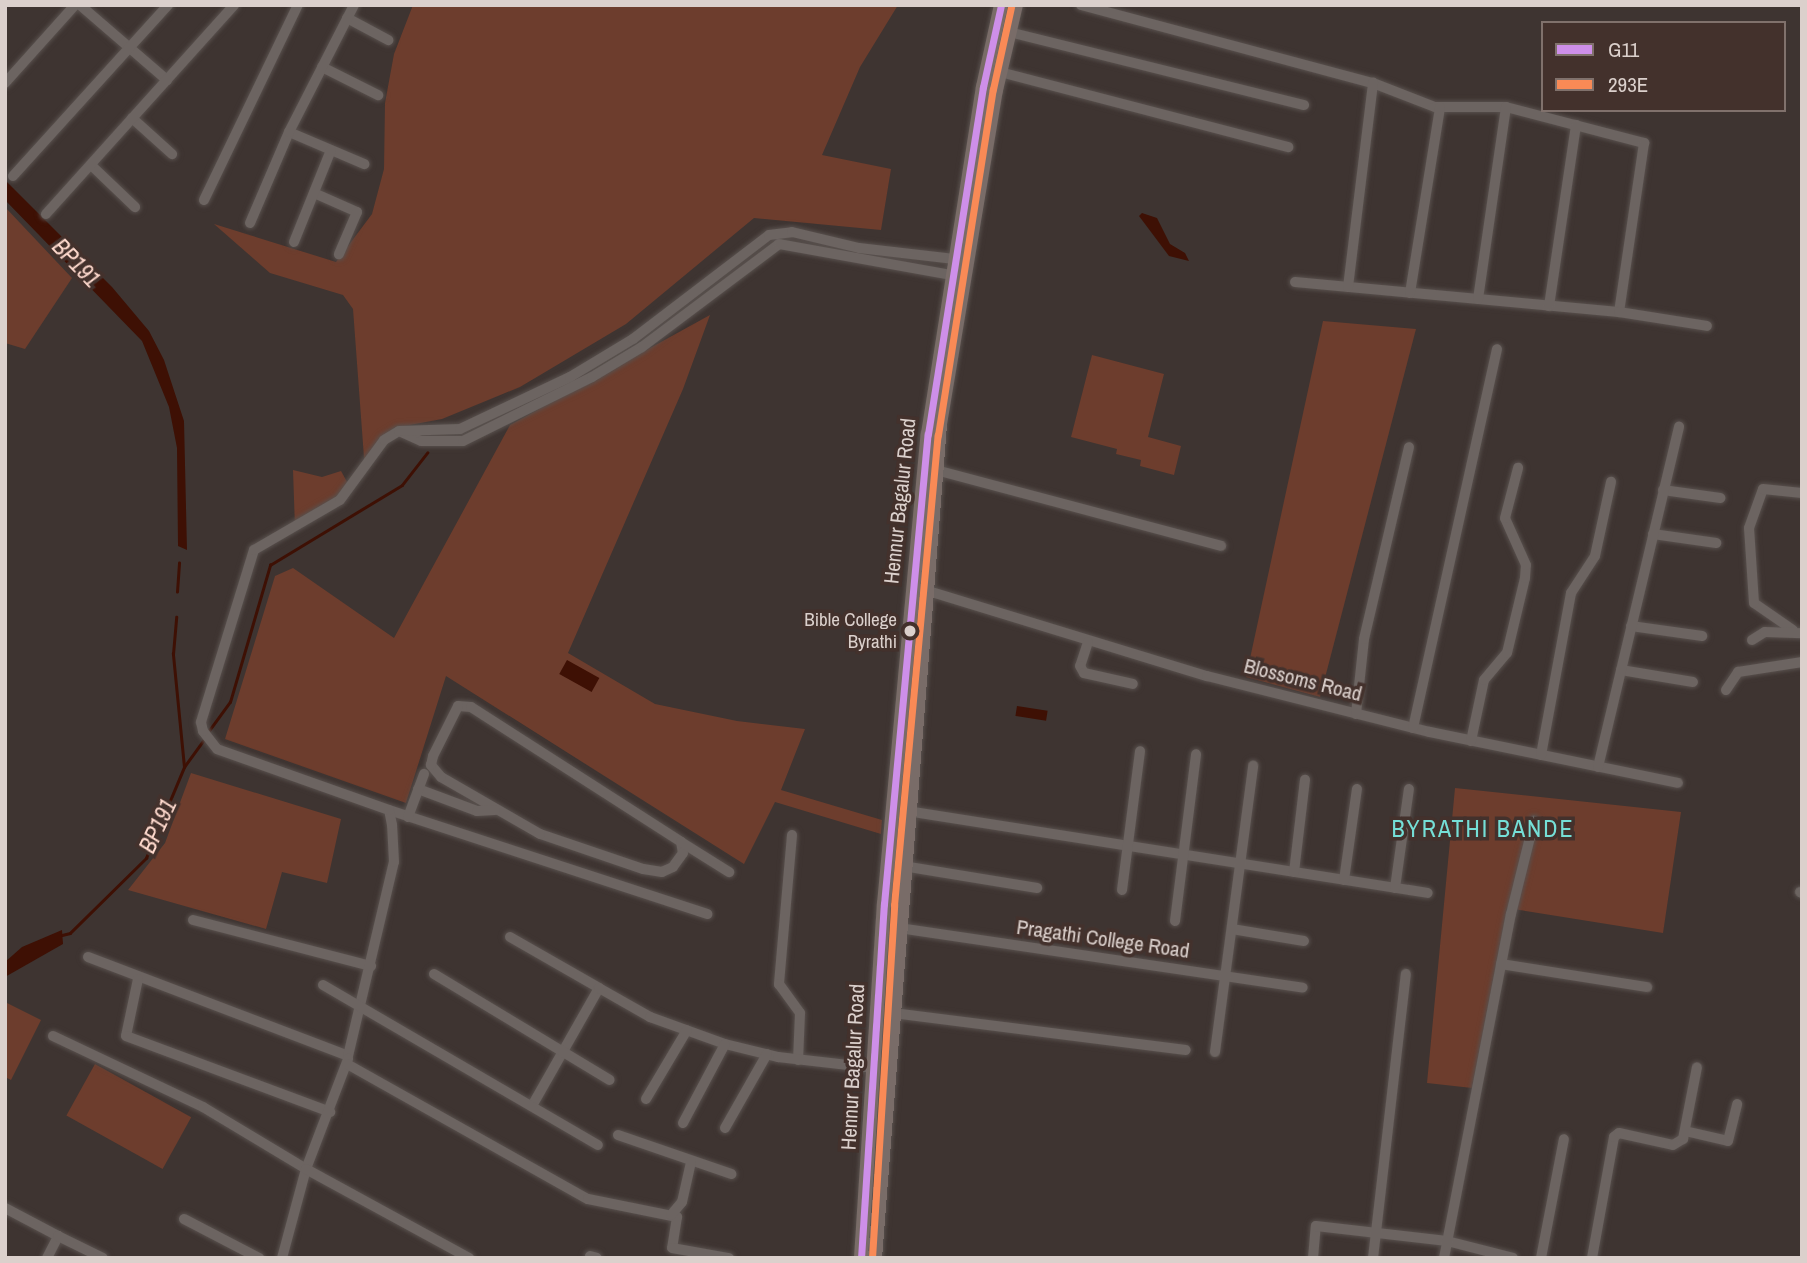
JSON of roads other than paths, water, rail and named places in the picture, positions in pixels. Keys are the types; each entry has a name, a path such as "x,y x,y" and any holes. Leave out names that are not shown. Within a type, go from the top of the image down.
{"main road":[{"name":"Hennur Bagalur Road","path":"875,1258 925,590 921,555 936,470 1002,5"},
{"name":"Hennur Bagalur Road","path":"861,1258 874,1068 921,555 951,275 989,88 1000,72 1016,5"}],"street":[{"path":"5,83 75,5"},
{"path":"80,5 167,80"},
{"path":"13,176 168,5"},
{"path":"47,214 234,5"},
{"path":"204,200 298,5"},
{"path":"250,223 289,132 354,5"},
{"path":"1081,5 1373,83 1440,107 1506,107 1644,143 1619,312"},
{"path":"347,18 388,40"},
{"path":"1009,32 1304,105"},
{"path":"322,67 378,95"},
{"path":"1000,72 1288,147"},
{"path":"1348,287 1373,83"},
{"path":"1410,293 1440,107"},
{"path":"1478,299 1506,107"},
{"path":"132,118 173,154"},
{"path":"1549,306 1576,125"},
{"path":"289,132 364,164"},
{"path":"294,242 331,150"},
{"path":"91,164 135,208"},
{"path":"314,193 357,212 339,254"},
{"path":"707,914 408,817 218,749 206,736 201,722 254,550 340,500 384,440 399,431 460,429 570,377 633,340 735,260 780,232 859,248 954,259"},
{"path":"399,431 421,441 463,441 642,346 769,248 787,243 951,275"},
{"path":"735,260 742,271"},
{"path":"1295,282 1619,312 1707,326"},
{"path":"1413,728 1497,349"},
{"path":"1598,767 1679,427"},
{"path":"1356,714 1364,639 1409,447"},
{"path":"1471,741 1484,680 1507,653 1525,578 1526,565 1505,519 1518,468"},
{"path":"936,470 1221,547"},
{"path":"1541,755 1571,593 1595,556 1611,482"},
{"path":"1663,489 1720,498"},
{"path":"1797,631 1754,603 1749,528 1763,489 1802,493"},
{"path":"1653,534 1716,543"},
{"name":"Blossoms Road","path":"925,590 1088,642 1356,714 1471,741 1678,783"},
{"path":"1631,626 1702,636"},
{"path":"1752,640 1765,632 1797,631"},
{"path":"1088,642 1080,666 1084,673 1133,684"},
{"path":"1726,690 1738,672 1802,662"},
{"path":"1621,670 1693,682"},
{"path":"681,842 683,853 673,867 662,872 540,834 441,777 431,765 450,714 458,706 471,707 729,872"},
{"path":"1122,890 1140,751"},
{"path":"1175,921 1186,855 1196,754"},
{"path":"1215,1052 1253,765"},
{"path":"408,817 424,774"},
{"path":"1294,872 1305,780"},
{"path":"418,789 477,811 498,810"},
{"path":"1344,880 1357,789"},
{"path":"1395,888 1409,789"},
{"path":"282,1258 306,1169 348,1060 359,1006 372,966 394,862 388,810"},
{"path":"907,811 1428,893"},
{"path":"1444,1258 1501,964 1534,821"},
{"path":"531,857 540,834"},
{"path":"792,835 779,984 800,1013 799,1060"},
{"path":"903,866 1037,888"},
{"path":"193,920 372,966"},
{"name":"Pragathi College Road","path":"899,928 1303,988"},
{"path":"1232,929 1304,941"},
{"path":"510,937 650,1017 725,1044 799,1060 874,1068"},
{"path":"88,957 348,1060 588,1199 671,1215 678,1223 671,1253 729,1258"},
{"path":"1501,964 1647,987"},
{"path":"433,974 610,1080"},
{"path":"1373,1258 1406,974"},
{"path":"138,979 126,1035 330,1112"},
{"path":"323,985 598,1145"},
{"path":"532,1106 599,988"},
{"path":"893,1013 1186,1050"},
{"path":"646,1099 687,1030"},
{"path":"53,1037 203,1107 306,1169 469,1258"},
{"path":"683,1123 725,1044"},
{"path":"725,1128 767,1054"},
{"path":"1592,1258 1616,1134 1672,1144 1683,1139 1697,1067"},
{"path":"1685,1131 1728,1140 1737,1104"},
{"path":"618,1135 731,1174"},
{"path":"1541,1258 1564,1139"},
{"path":"671,1215 682,1202 691,1162"},
{"path":"5,1208 103,1258"},
{"path":"184,1219 259,1258"},
{"path":"1312,1258 1316,1226 1447,1241 1491,1255 1513,1258"},
{"path":"47,1258 58,1236"}],"water":[{"path":"5,180 112,287 149,331 164,360 184,421 187,550 178,546 177,448 169,407 142,341 5,200"},
{"path":"1142,213 1157,218 1170,244 1185,253 1189,261 1169,256 1139,216"},
{"path":"567,660 599,678 592,692 559,674"},
{"path":"1017,706 1048,711 1046,721 1015,716"},
{"path":"62,930 63,944 5,977 5,962 22,947"}],"waterway":[{"path":"208,732 230,702 270,565 402,485 427,453"},
{"path":"177,592 179,563"},
{"name":"BP191","path":"62,935 70,933 146,858 184,767 173,654 176,617"},
{"path":"184,767 205,738"}],"place":[{"name":"Bible College Byrathi","path":"910,631"}],"district":[{"name":"BYRATHI BANDE","path":"1483,829"}]}
